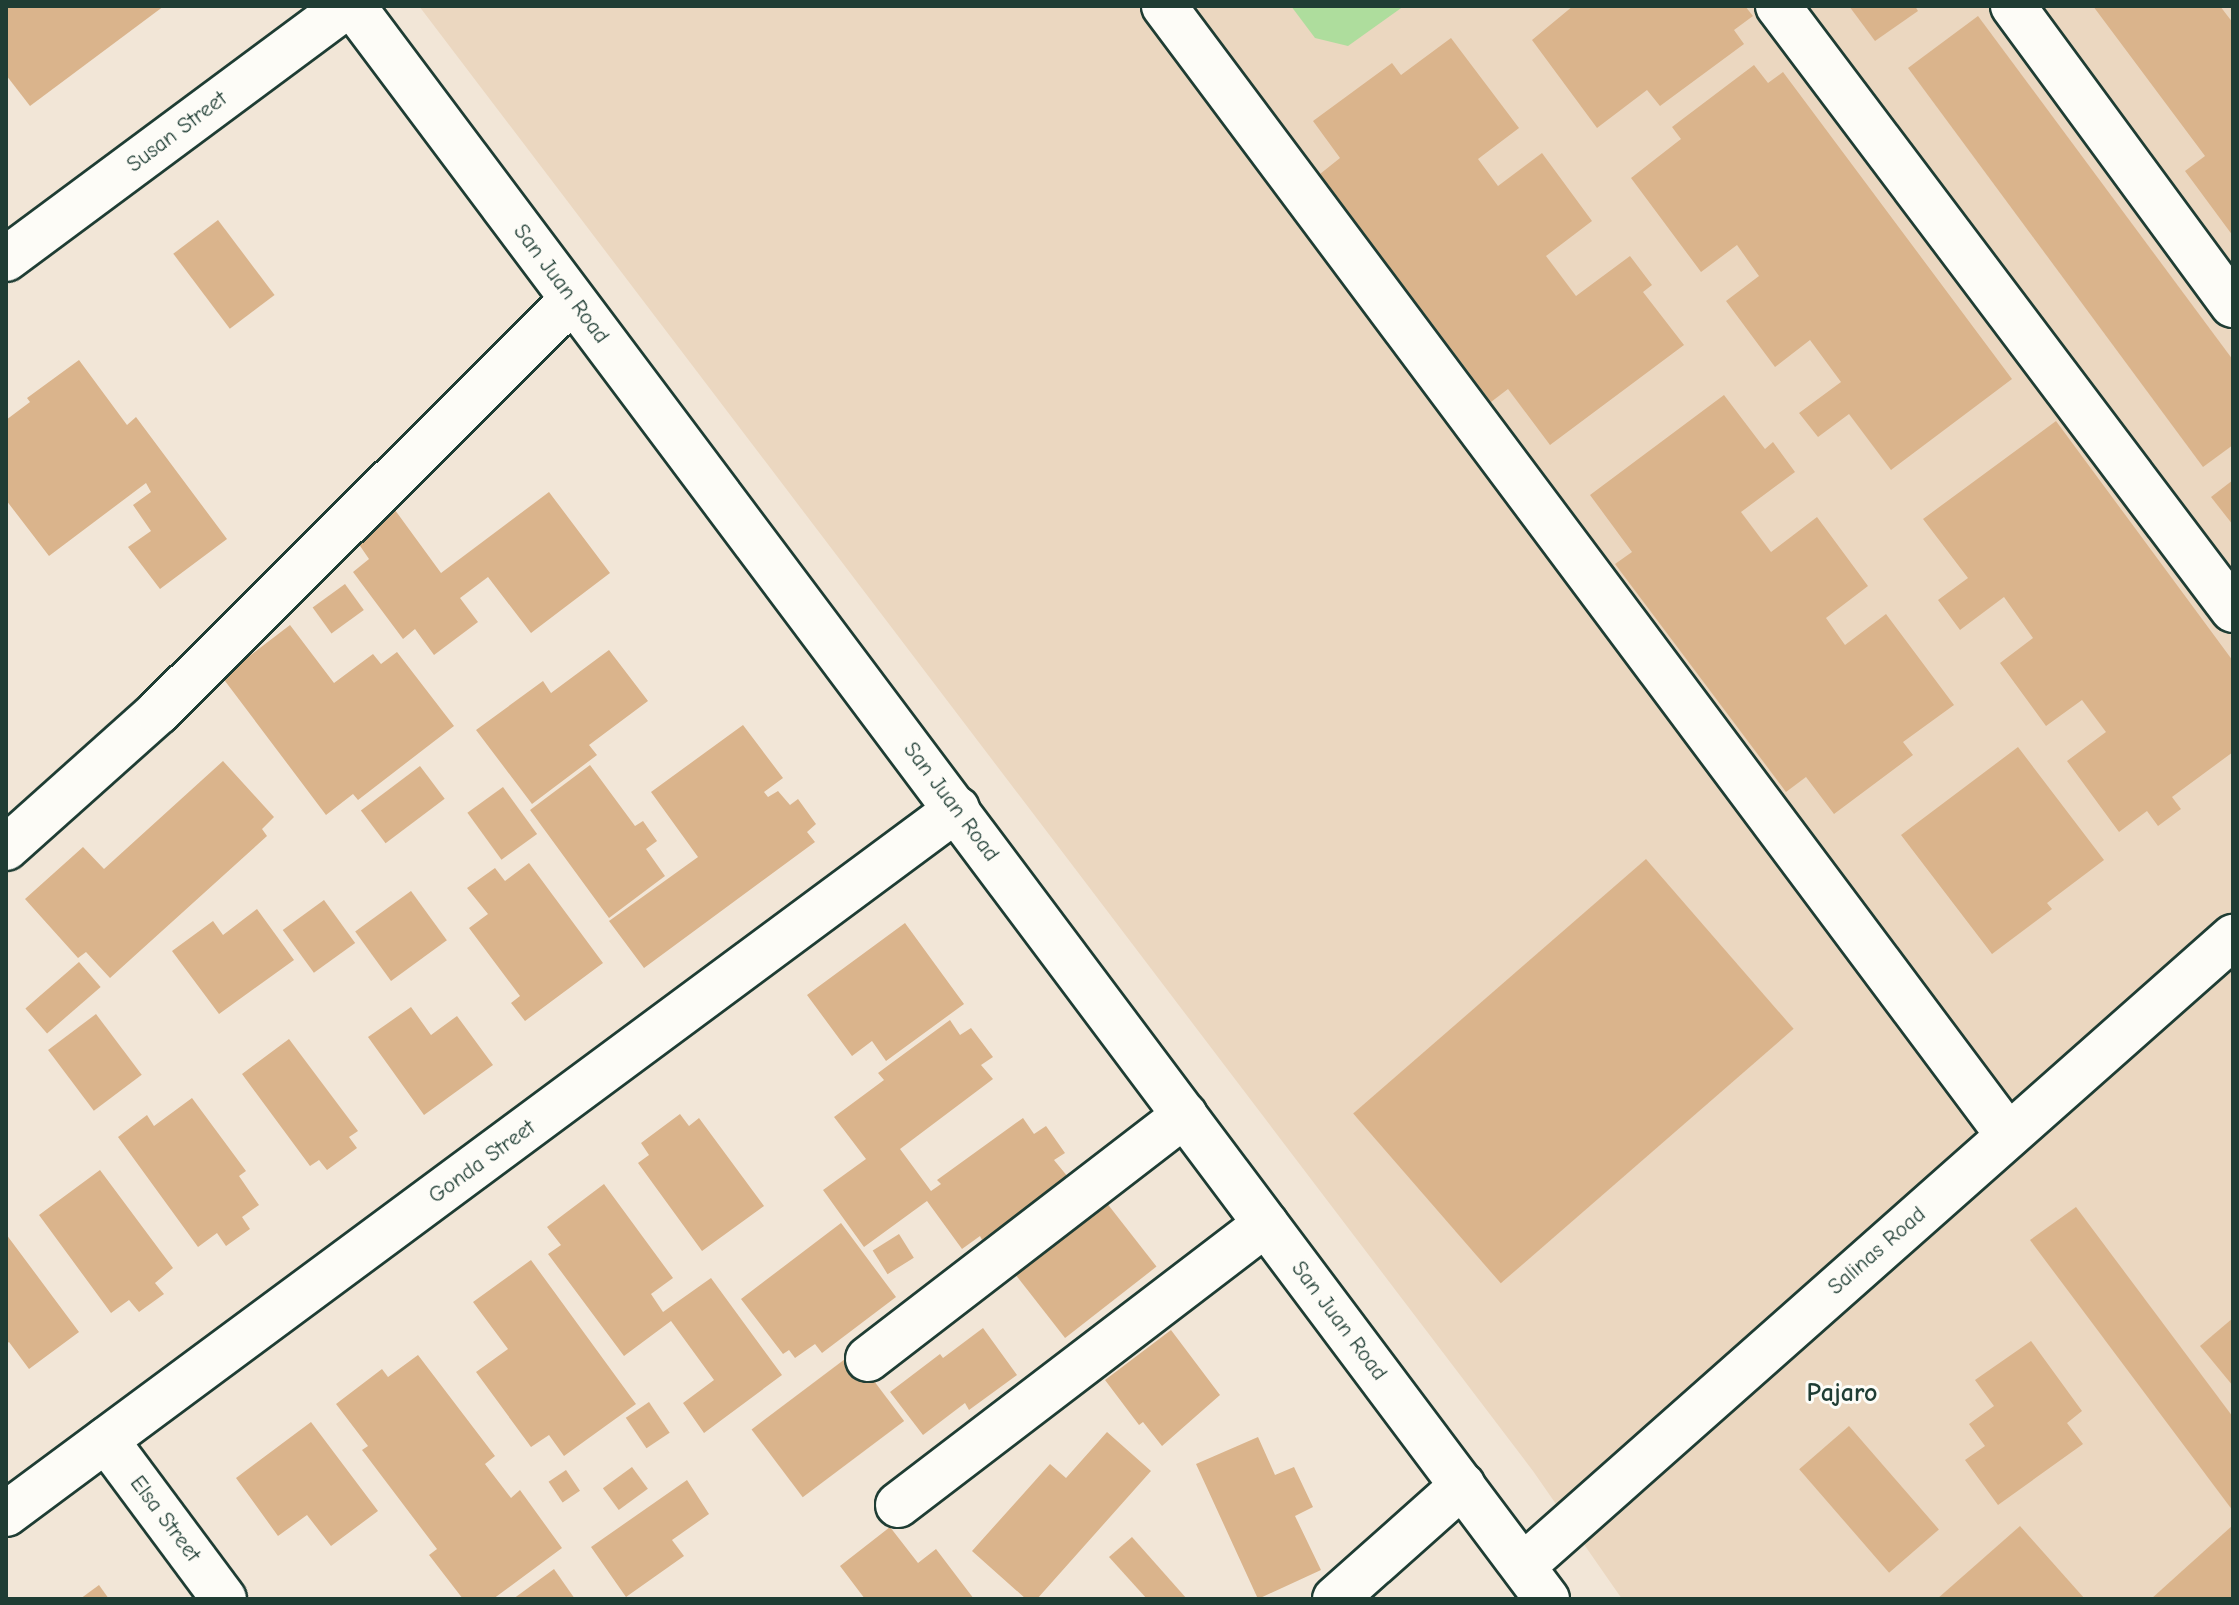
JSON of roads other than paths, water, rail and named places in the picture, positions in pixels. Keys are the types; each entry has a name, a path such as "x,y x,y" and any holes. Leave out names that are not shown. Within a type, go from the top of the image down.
{"street":[{"name":"Susan Street","path":"6,259 350,6"},
{"name":"San Juan Road","path":"350,6 957,809 1535,1582"},
{"path":"1164,6 2008,1135"},
{"path":"1778,6 2233,610"},
{"path":"2013,6 2233,305"},
{"path":"6,848 168,702 572,300"},
{"name":"Gonda Street","path":"6,1514 957,809"},
{"name":"Salinas Road","path":"1535,1582 2008,1135 2233,937"},
{"path":"868,1359 1185,1115"},
{"path":"898,1505 1266,1224"},
{"name":"Elsa Street","path":"106,1440 224,1599"},
{"path":"1335,1599 1463,1485"}],"district":[{"name":"Pajaro","path":"1842,1394"}]}
